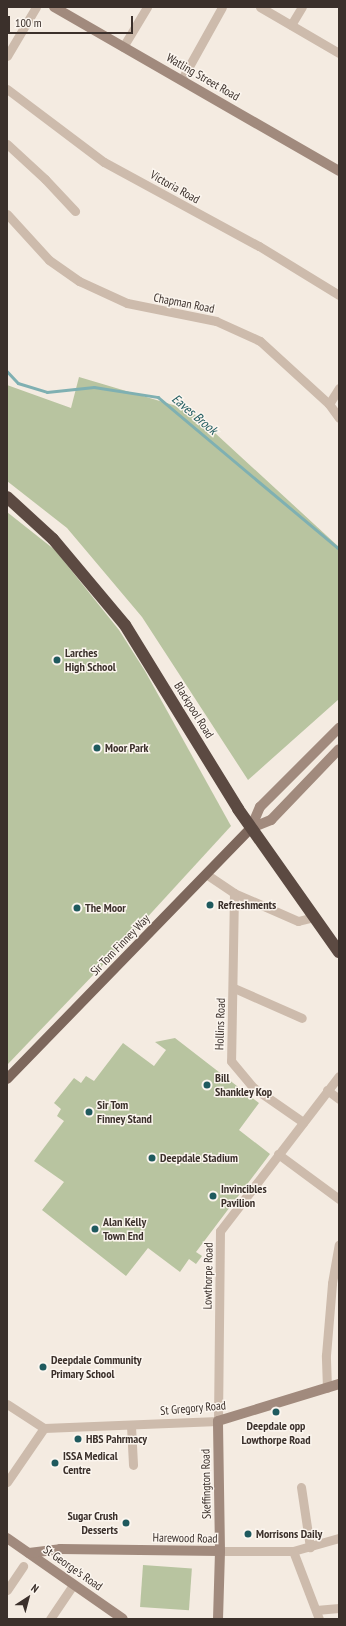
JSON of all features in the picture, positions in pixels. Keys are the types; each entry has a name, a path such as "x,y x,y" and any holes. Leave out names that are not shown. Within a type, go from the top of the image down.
{"highway":[{"name":"Blackpool Road","path":"7,497 53,539 125,625 251,828 314,917 338,948"}],"main road":[{"name":"Sir Tom Finney Way","path":"7,1079 251,828"}],"street":[{"path":"7,56 36,7"},
{"name":"Watling Street Road","path":"54,7 339,170"},
{"path":"123,47 147,7"},
{"path":"182,79 222,7"},
{"path":"260,7 339,53"},
{"path":"291,25 302,7"},
{"name":"Victoria Road","path":"7,88 104,162 259,246 339,295"},
{"path":"7,144 45,179 75,211"},
{"name":"Chapman Road","path":"7,214 49,260 79,281 127,303 216,321 260,341 329,404 339,418"},
{"path":"329,404 339,388"},
{"name":"Sir Tom Finney Way","path":"251,828 260,808 339,728"},
{"name":"Sir Tom Finney Way","path":"251,828 271,820 339,749"},
{"path":"206,874 234,893 298,921 314,917"},
{"name":"Hollins Road","path":"234,893 234,988 231,1061 254,1088 303,1122"},
{"path":"234,988 302,1018"},
{"name":"Lowthorpe Road","path":"218,1421 220,1231 339,1076"},
{"path":"327,1090 339,1099"},
{"path":"278,1154 339,1199"},
{"path":"327,1388 326,1355 332,1284 339,1244"},
{"name":"St Gregory Road","path":"44,1428 131,1426 218,1421 339,1384"},
{"path":"7,1404 44,1428 7,1482"},
{"name":"Skeffington Road","path":"218,1421 220,1551 218,1619"},
{"path":"131,1426 133,1465"},
{"path":"301,1487 310,1547"},
{"name":"St George's Road","path":"7,1538 117,1617"},
{"name":"Harewood Road","path":"29,1553 60,1549 220,1551 293,1550 310,1547 339,1538"},
{"path":"293,1550 318,1615 339,1608"},
{"path":"7,1590 23,1566"},
{"path":"50,1619 73,1585"}],"green space":[{"path":"79,377 190,410 339,547 339,699 248,780 142,617 67,528 7,481 7,385 71,408"},
{"name":"Moor Park","path":"7,512 55,550 119,630 145,671 231,826 120,947 7,1065"},
{"name":"Deepdale Stadium","path":"175,1038 259,1103 239,1130 270,1154 196,1252 202,1256 196,1264 189,1259 180,1272 148,1248 126,1276 42,1210 64,1182 34,1161 64,1121 57,1116 61,1109 54,1103 74,1078 81,1083 86,1076 94,1081 123,1043 154,1066 166,1050 155,1042"},
{"path":"143,1565 192,1568 189,1610 140,1607"}],"waterway":[{"name":"Eaves Brook","path":"7,371 18,383 47,392 94,387 158,397 339,549"}],"place":[{"name":"Larches High School","path":"57,660"},
{"name":"Moor Park","path":"97,748"},
{"name":"Refreshments","path":"210,905"},
{"name":"The Moor","path":"77,908"},
{"name":"Bill Shankley Kop","path":"207,1085"},
{"name":"Sir Tom Finney Stand","path":"89,1112"},
{"name":"Deepdale Stadium","path":"152,1158"},
{"name":"Invincibles Pavilion","path":"213,1196"},
{"name":"Alan Kelly Town End","path":"95,1229"},
{"name":"Deepdale Community Primary School","path":"43,1367"},
{"name":"Deepdale opp Lowthorpe Road","path":"276,1412"},
{"name":"HBS Pahrmacy","path":"78,1439"},
{"name":"ISSA Medical Centre","path":"55,1463"},
{"name":"Sugar Crush Desserts","path":"126,1523"},
{"name":"Morrisons Daily","path":"248,1534"}]}
